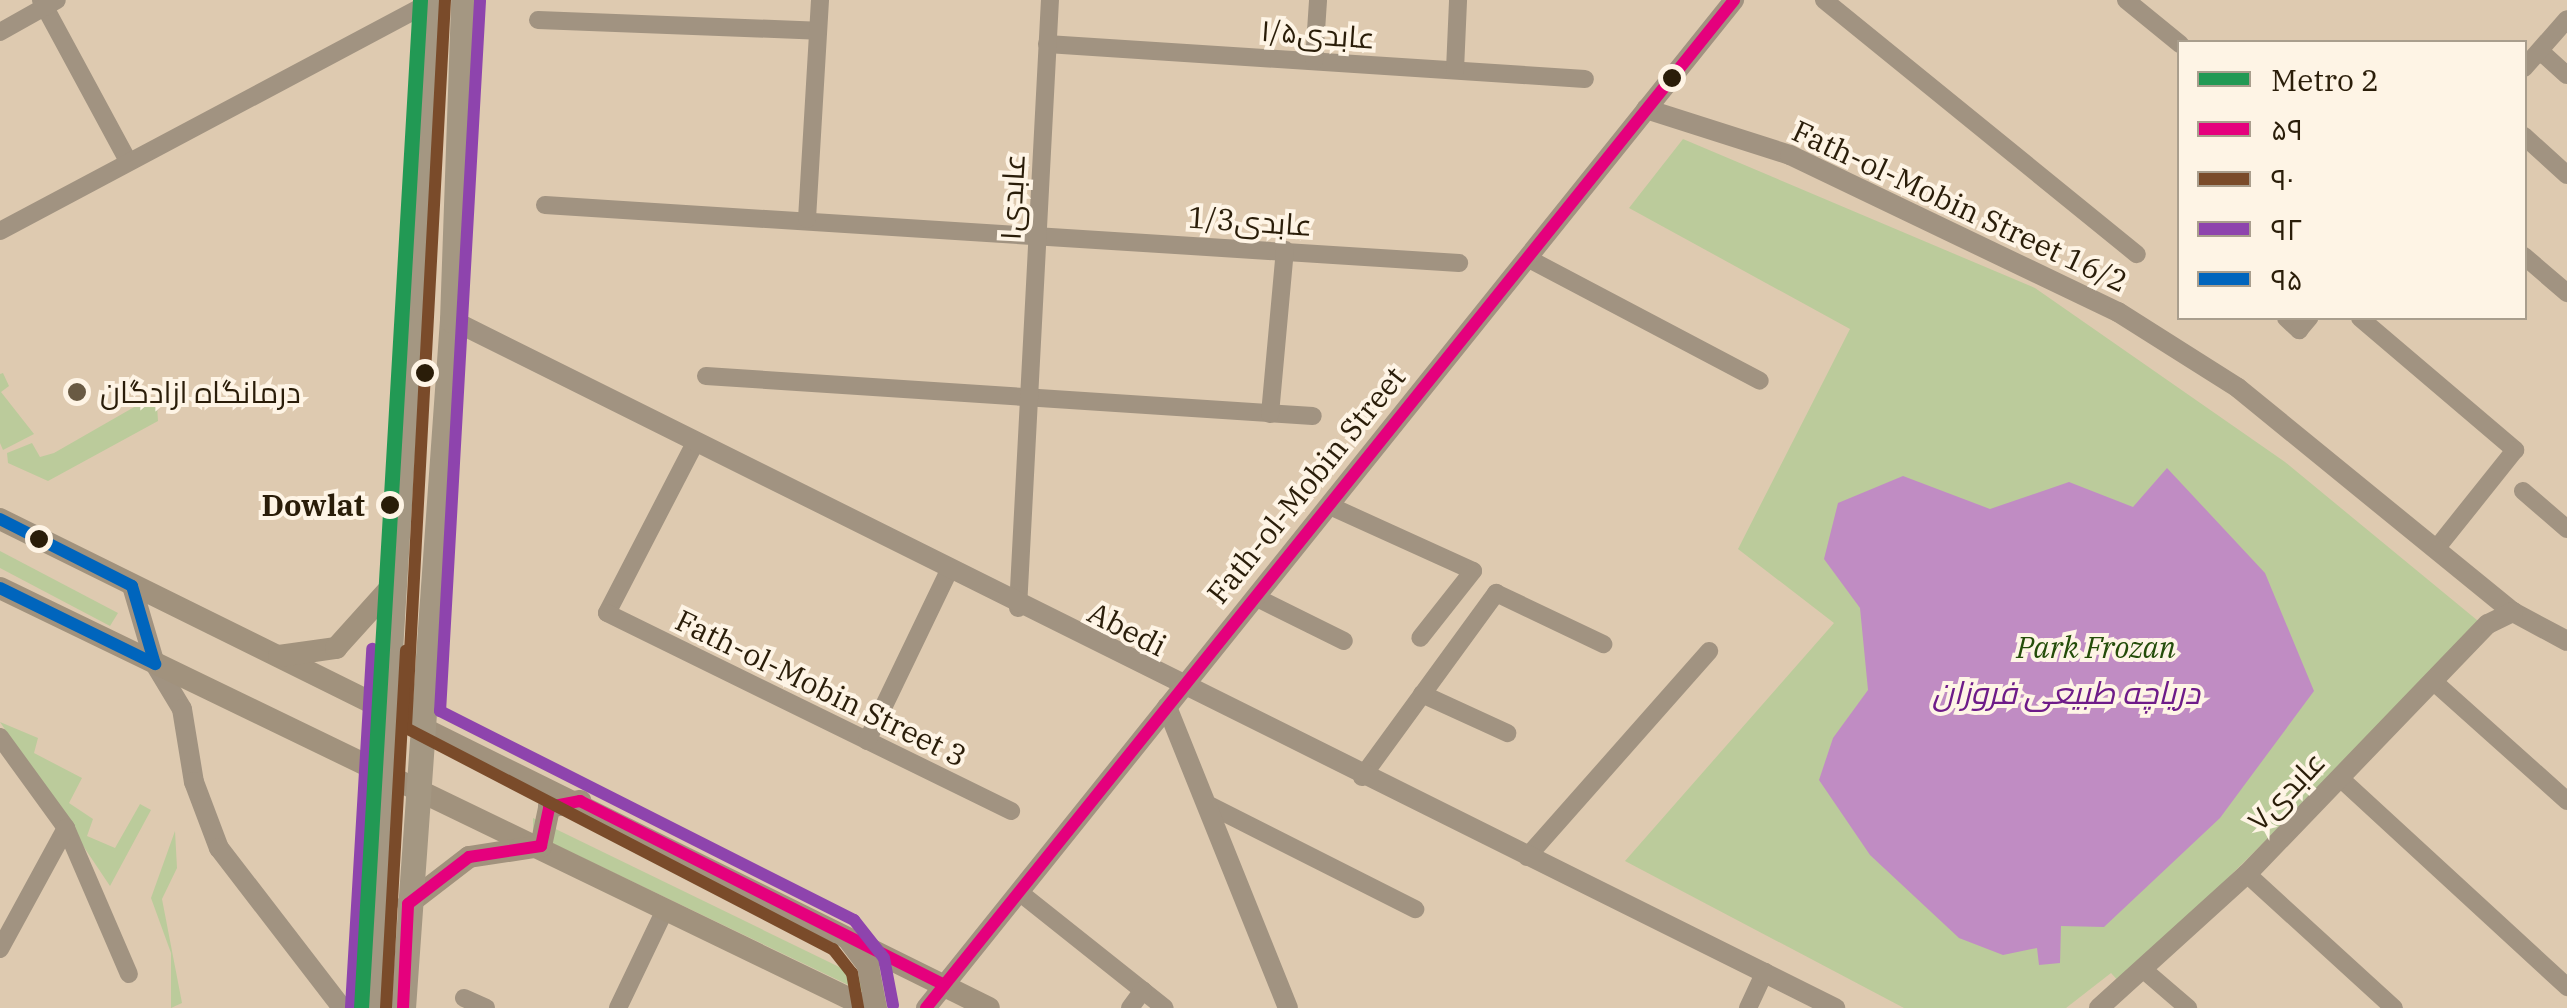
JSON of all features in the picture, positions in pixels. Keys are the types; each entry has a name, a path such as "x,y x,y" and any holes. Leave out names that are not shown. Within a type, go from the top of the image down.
{"main road":[{"path":"404,1008 408,904 452,320 463,0"},
{"path":"368,1008 430,1"},
{"path":"0,518 266,655 422,721 989,1008"},
{"path":"266,655 336,648 393,586"},
{"path":"0,588 872,1008"},
{"path":"542,846 549,806 580,801"},
{"path":"408,904 469,858 542,846"},
{"path":"845,935 868,966 872,1008"}],"street":[{"path":"808,219 820,0"},
{"name":"۱عابدی","path":"1018,608 1050,0"},
{"path":"1314,61 1318,0"},
{"path":"1455,70 1458,0"},
{"name":"Fath-ol-Mobin Street","path":"926,1008 1734,0"},
{"path":"1824,0 2136,254"},
{"path":"2126,0 2177,42"},
{"path":"0,231 430,1"},
{"path":"0,32 47,2 128,162"},
{"path":"2527,65 2567,19"},
{"path":"538,20 818,30"},
{"name":"عابدی۱/۵","path":"1048,44 1585,79"},
{"path":"2540,51 2567,75"},
{"name":"Fath-ol-Mobin Street 16/2","path":"1646,109 1790,155 2118,312 2238,388 2513,612 2567,641"},
{"path":"2527,139 2567,175"},
{"name":"عابدی1/3","path":"545,206 808,219 1460,263"},
{"path":"1270,414 1285,250"},
{"path":"1526,258 1760,382"},
{"path":"2527,259 2567,293"},
{"name":"Abedi","path":"452,320 1181,690 1836,1008"},
{"path":"2362,320 2515,450 2436,549"},
{"path":"706,376 1313,416"},
{"name":"Fath-ol-Mobin Street 3","path":"694,445 607,614 1011,811"},
{"path":"2523,491 2567,529"},
{"path":"1330,506 1473,572 1420,638"},
{"path":"866,740 948,573"},
{"path":"132,586 155,664 182,709 194,782 218,848 342,1008"},
{"path":"1362,777 1496,593 1603,644"},
{"path":"1255,597 1344,641"},
{"name":"عابدی۷","path":"2098,1008 2145,971 2248,874 2433,681 2513,612"},
{"path":"1527,857 1710,650"},
{"path":"2433,681 2567,801"},
{"path":"1422,694 1508,734"},
{"path":"1167,707 1211,806 1288,1008"},
{"path":"0,737 66,828 128,974"},
{"path":"2340,778 2567,987"},
{"path":"1211,806 1415,909"},
{"path":"0,949 66,828"},
{"path":"2248,874 2394,1008"},
{"path":"1019,892 1165,1008"},
{"path":"618,1008 665,910"},
{"path":"2145,971 2188,1008"},
{"path":"1748,1008 1765,972"},
{"path":"1130,1008 1143,990"},
{"path":"464,998 486,1008"}],"green space":[{"name":"Park Frozan","path":"1683,139 2035,288 2285,462 2483,625 2121,984 2111,973 2066,1008 1904,1008 1625,861 1834,623 1738,549 1850,329 1629,208"},
{"path":"0,374 9,386 1,392 34,434 3,450"},
{"path":"143,402 157,406 158,421 48,481 8,463 7,453 32,443 40,457 54,453"},
{"path":"0,551 118,613 110,626 0,568"},
{"path":"0,722 38,738 34,753 82,778 69,803 93,819 87,836 115,848 140,804 151,810 110,886"},
{"path":"533,818 864,979 863,992 533,834"},
{"path":"175,831 177,868 162,899 182,1003 171,1008 171,953 151,898"}],"water":[{"name":"دریاچه طبیعی فروزان","path":"2167,468 2265,573 2314,691 2220,818 2104,927 2061,926 2060,963 2039,965 2037,948 2003,955 1959,938 1870,855 1819,780 1833,738 1868,690 1860,608 1824,559 1838,503 1903,476 1990,509 2069,482 2133,507"}],"metro line":[{"name":"2","path":"361,1008 420,0"}],"transit line":[{"name":"۹۰","path":"445,0 406,728 833,949 852,973 858,1008"},
{"name":"۵۹","path":"926,1008 1734,0"},
{"name":"۹۲","path":"480,1 440,711 854,920 884,958 893,1005"},
{"name":"۹۵","path":"0,519 132,586 155,664"},
{"name":"۹۵","path":"0,588 155,664"},
{"name":"۹۲","path":"351,1007 372,649"},
{"name":"۹۰","path":"386,1008 406,651"},
{"name":"۵۹","path":"403,1008 408,904 469,857 541,846 549,807 580,801 944,985"}],"place":[{"name":"درمانگاه ازادگان","path":"77,392"},
{"name":"Dowlat","path":"390,505"}]}
